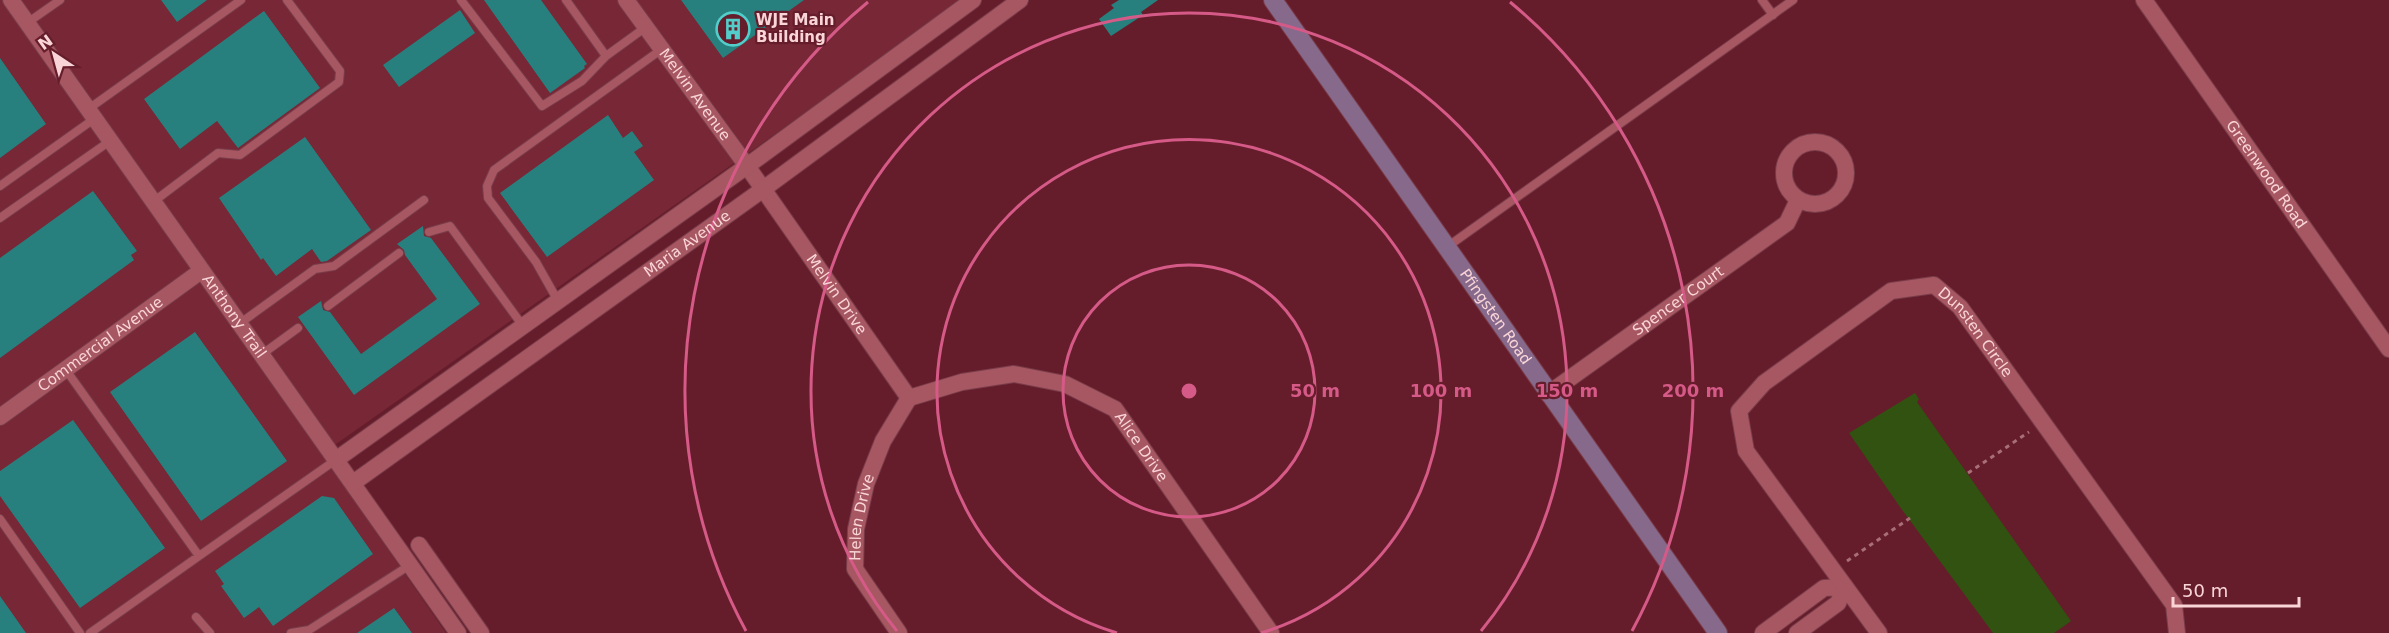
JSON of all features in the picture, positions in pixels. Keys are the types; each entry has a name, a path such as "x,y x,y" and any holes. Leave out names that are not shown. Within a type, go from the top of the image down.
{"main road":[{"name":"Pfingsten Road","path":"1273,0 1718,633"}],"street":[{"name":"Anthony Trail","path":"10,0 458,633"},
{"name":"Melvin Avenue","path":"626,0 762,190"},
{"name":"Maria Avenue","path":"353,483 762,190 1020,0"},
{"name":"Greenwood Road","path":"2144,0 2389,349"},
{"name":"Maria Avenue","path":"337,459 747,166 968,2"},
{"name":"Melvin Drive","path":"762,190 909,398"},
{"name":"Spencer Court","path":"1548,394 1787,223 1798,200"},
{"name":"Commercial Avenue","path":"0,417 201,272"},
{"name":"Dunsten Circle","path":"1879,633 1746,451 1739,411 1764,383 1891,291 1934,285 1960,307 2175,605 2177,633"},
{"name":"Alice Drive","path":"909,398 962,382 1014,374 1065,384 1115,409 1271,633"},
{"name":"Helen Drive","path":"899,633 855,569 856,539 866,484 883,441 909,398"},
{"path":"419,545 482,633"},
{"path":"1763,633 1824,588 1845,587 1838,603 1797,633"}],"lane":[{"path":"27,23 60,0"},
{"path":"0,186 241,0"},
{"path":"152,202 218,153 240,155 339,82 340,71 287,0"},
{"path":"461,0 542,106 582,81 606,56 646,27"},
{"path":"566,0 606,56"},
{"path":"1762,0 1773,15"},
{"path":"1447,247 1794,0"},
{"path":"558,301 536,262 488,198 489,178 494,170 662,49"},
{"path":"0,218 110,141"},
{"path":"239,324 315,269 334,266 424,200"},
{"path":"429,232 450,226 523,326"},
{"path":"328,306 399,253"},
{"path":"261,355 298,328"},
{"path":"66,369 199,556"},
{"path":"90,633 337,459"},
{"path":"0,519 80,633"},
{"path":"291,633 309,630 410,565"},
{"path":"196,617 210,633"}],"path":[{"path":"1968,473 2043,422"},
{"path":"1833,570 1910,518"}],"shaded area":[{"path":"0,0 965,0 322,454 446,633 0,633"}],"green space":[{"path":"1915,393 1919,399 1917,402 2071,621 2054,633 1993,633 1900,507 1849,433"}],"building":[{"path":"161,0 207,0 177,22"},
{"path":"484,0 541,0 587,64 585,68 550,93"},
{"name":"WJE Main Building","path":"681,0 804,0 723,58"},
{"path":"1119,0 1158,0 1141,12 1143,15 1111,36 1099,19 1114,8 1111,5"},
{"path":"460,10 475,33 399,87 383,65"},
{"path":"264,11 320,88 238,148 217,121 180,149 144,99"},
{"path":"0,58 46,124 0,158"},
{"path":"608,115 623,138 632,131 643,146 634,152 654,180 547,257 500,193"},
{"path":"305,137 371,230 327,261 321,262 312,249 276,276 263,258 261,260 219,198"},
{"path":"93,191 137,251 131,255 134,260 0,358 0,258"},
{"path":"423,226 424,236 431,238 480,304 354,395 298,317 321,301 323,310 330,312 361,354 437,299 405,255 404,250 397,244"},
{"path":"195,332 287,461 201,521 110,392"},
{"path":"73,420 165,548 80,608 0,496 0,471"},
{"path":"322,496 334,498 373,554 273,626 259,607 244,618 221,586 224,584 215,571"},
{"path":"0,596 26,633 0,633"},
{"path":"394,608 412,633 357,633"}],"place":[{"name":"WJE Main Building","path":"733,29"}]}
